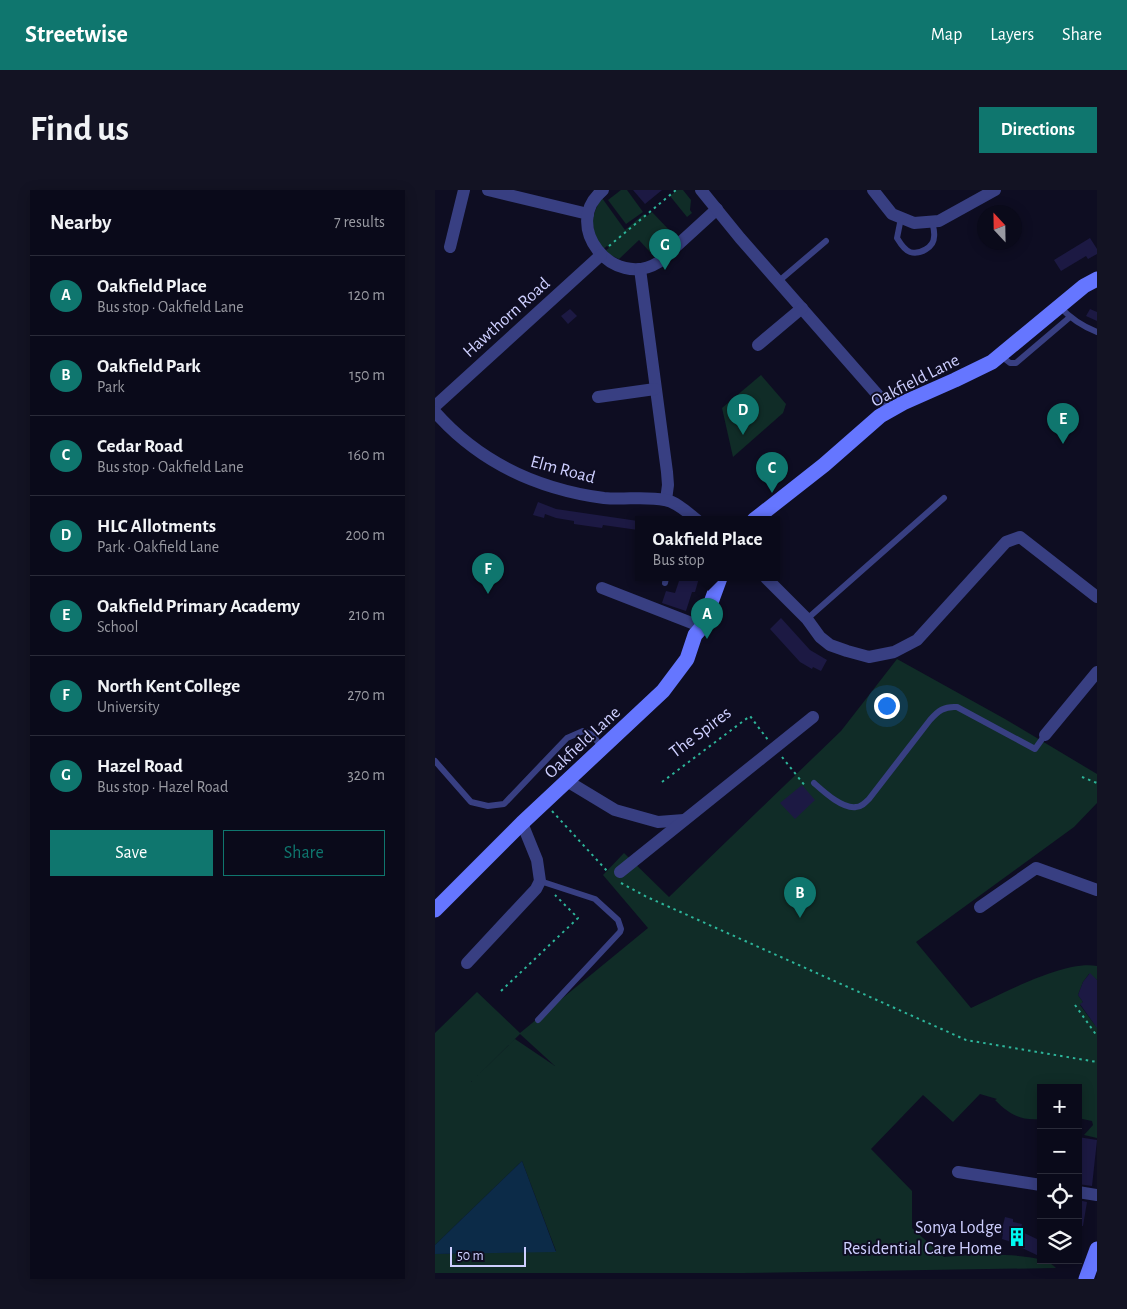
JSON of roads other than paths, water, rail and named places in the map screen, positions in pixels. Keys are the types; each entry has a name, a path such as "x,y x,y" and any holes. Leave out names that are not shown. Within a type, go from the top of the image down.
{"street":[{"path":"450,247 464,190"},
{"path":"488,190 588,214"},
{"path":"603,190 591,204 586,223 588,234 601,255 615,266 625,269 640,269 653,266 717,209"},
{"path":"701,190 891,410"},
{"path":"873,190 892,214 914,223 939,220 995,190"},
{"name":"Hawthorn Road","path":"435,406 601,255"},
{"path":"640,269 667,472 666,500"},
{"name":"Oakfield Lane","path":"759,516 824,465 873,422 891,410 992,362 1065,312 1084,286 1097,279"},
{"path":"758,345 802,308"},
{"path":"599,396 655,389"},
{"name":"Elm Road","path":"435,412 457,436 476,450 511,471 533,480 563,490 594,496 614,499 666,500 679,506 692,516"},
{"path":"769,581 807,619 820,637 838,649 869,657 894,652 917,640 1006,542 1020,537 1097,597"},
{"name":"Oakfield Lane","path":"435,910 543,802 663,691 687,659 695,635 702,627 719,581"},
{"path":"603,588 702,627"},
{"path":"1045,735 1097,672"},
{"path":"614,874 813,717"},
{"path":"567,781 615,810 658,822 684,820"},
{"path":"467,963 536,890 541,881 537,860 522,823"},
{"path":"980,907 1036,868 1097,890"},
{"path":"958,1172 1037,1185"},
{"path":"1082,1193 1097,1195"},
{"path":"1088,1274 1097,1249"}],"lane":[{"path":"901,218 897,238 903,247 911,252 925,250 932,244 934,238 932,221"},
{"path":"779,282 826,241"},
{"path":"1065,312 1082,326 1097,332"},
{"path":"807,619 944,498"},
{"path":"814,783 829,796 848,807 855,808 863,805 930,720 938,711 948,706 957,707 1035,749 1045,735"},
{"path":"435,762 471,802 488,806 504,804 567,738 583,732 593,735 602,748"},
{"path":"538,1020 621,929 617,920 595,899 541,881"}],"water":[{"path":"522,1161 556,1252 435,1254 435,1245"}],"place":[{"name":"Hazel Road","path":"665,270"},
{"name":"HLC Allotments","path":"743,435"},
{"name":"Oakfield Primary Academy","path":"1063,444"},
{"name":"Cedar Road","path":"772,493"},
{"name":"North Kent College","path":"488,594"},
{"name":"Oakfield Place","path":"707,639"},
{"name":"Oakfield Park","path":"800,918"},
{"name":"Sonya Lodge Residential Care Home","path":"1017,1237"}]}
